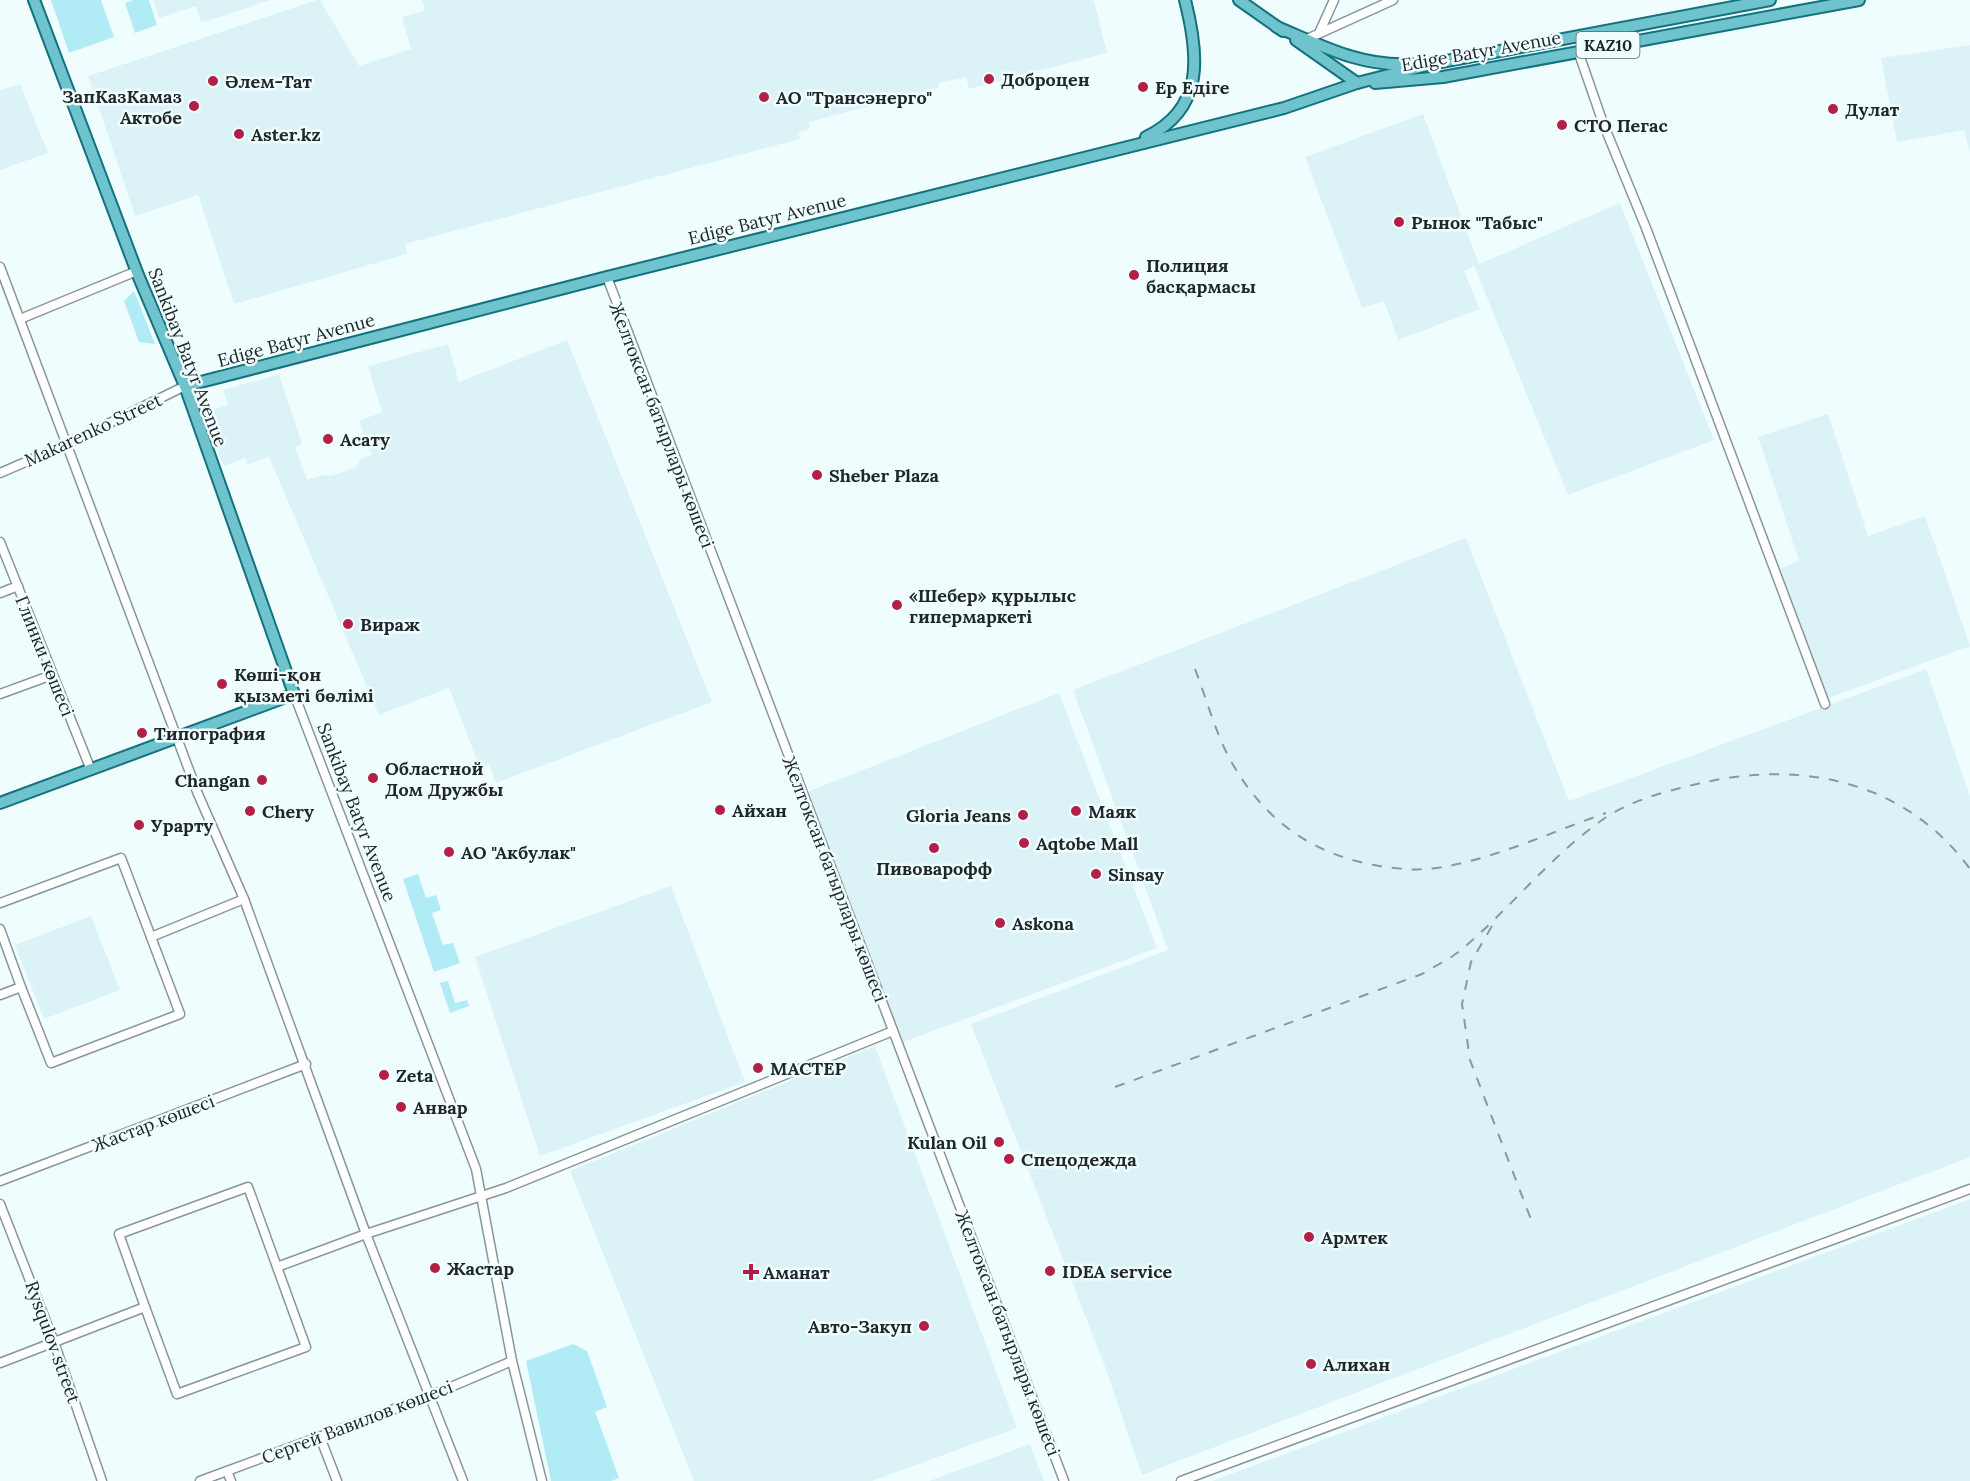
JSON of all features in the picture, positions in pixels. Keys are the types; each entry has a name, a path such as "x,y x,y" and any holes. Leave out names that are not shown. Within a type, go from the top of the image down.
{"main road":[{"name":"Sankibay Batyr Avenue","path":"34,0 137,271 185,386 294,694"},
{"path":"1126,146 1157,132 1179,115 1190,97 1194,62 1185,0"},
{"name":"KAZ10","path":"1239,0 1357,83"},
{"name":"Edige Batyr Avenue","path":"185,386 607,277 1284,108 1357,83 1436,63 1770,0"},
{"name":"Edige Batyr Avenue","path":"1357,83 1407,82 1443,77 1859,0"},
{"name":"KAZ10","path":"1277,27 1341,55 1378,64 1436,63"},
{"path":"0,803 294,694"}],"street":[{"path":"1320,31 1334,0"},
{"path":"1307,39 1320,31 1393,0"},
{"path":"1578,51 1603,123 1646,228 1825,704"},
{"path":"0,267 198,794 216,830 244,899 366,1234 432,1395 463,1481"},
{"path":"20,319 137,271"},
{"name":"Желтоксан батырлары көшесі","path":"607,277 1064,1481"},
{"name":"Makarenko Street","path":"0,472 67,444 185,386"},
{"name":"Глинки көшесі","path":"0,542 91,770"},
{"path":"0,593 18,586"},
{"path":"0,694 52,675"},
{"name":"Sankibay Batyr Avenue","path":"294,694 467,1147 482,1196 512,1361 542,1481"},
{"path":"0,903 121,858 180,1014 51,1063 0,929"},
{"path":"151,937 244,899"},
{"path":"0,995 21,987"},
{"path":"277,1267 366,1234 482,1196 893,1030"},
{"name":"Жастар көшесі","path":"0,1181 306,1064"},
{"path":"248,1187 277,1267 306,1347 177,1394 119,1234 248,1187"},
{"path":"1181,1481 1970,1189"},
{"name":"Rysqulov street","path":"0,1204 54,1341 102,1481"},
{"path":"0,1363 146,1308"},
{"name":"Сергей Вавилов көшесі","path":"200,1481 432,1395 512,1361"},
{"path":"320,1437 337,1481"},
{"path":"227,1471 231,1481"}],"shaded area":[{"path":"51,0 101,0 114,37 69,53"},
{"path":"133,0 149,0 157,25 135,33 125,3"},
{"path":"153,0 270,0 201,23 196,6 159,18"},
{"path":"320,0 359,66 411,49 402,17 425,10 422,0 1094,0 1107,53 969,89 966,77 939,83 939,88 809,122 810,129 798,132 800,139 405,244 407,254 234,304 198,195 135,216 88,76"},
{"path":"1970,45 1970,154 1964,130 1897,142 1881,58"},
{"path":"20,84 48,153 0,170 0,90"},
{"path":"1423,114 1479,264 1620,203 1714,440 1568,495 1474,266 1464,271 1480,309 1398,340 1384,301 1362,308 1305,157"},
{"path":"134,291 155,344 139,342 124,301"},
{"path":"567,340 712,702 496,783 489,764 480,768 449,688 379,715 269,457 247,465 245,458 224,466 203,413 228,405 223,390 279,374 302,444 295,447 307,480 323,475 331,476 356,467 361,459 372,455 359,421 382,412 368,366 448,344 459,382"},
{"path":"1828,414 1868,536 1925,516 1970,646 1826,699 1778,570 1799,561 1758,437"},
{"path":"1466,538 1569,801 1926,669 1970,796 1970,1157 1142,1475 1104,1364 971,1024 1168,950 1073,690"},
{"path":"1059,693 1157,948 903,1042 807,792"},
{"path":"418,874 426,898 436,895 441,910 432,913 443,945 453,943 460,963 434,972 403,879"},
{"path":"671,886 745,1082 540,1156 475,957"},
{"path":"91,916 120,990 44,1019 15,945"},
{"path":"448,981 455,1003 467,1000 469,1006 450,1013 440,983"},
{"path":"875,1046 1017,1428 872,1481 694,1481 570,1171"},
{"path":"1970,1199 1970,1481 1212,1481"},
{"path":"573,1344 587,1351 607,1407 595,1412 619,1478 611,1481 551,1481 526,1361"},
{"path":"1030,1444 1044,1481 929,1481"}],"railway":[{"path":"1195,669 1226,752 1245,783 1274,817 1309,842 1329,852 1374,865 1398,868 1437,868 1501,852 1606,813"},
{"path":"1115,1087 1422,974 1461,950 1548,865 1605,818 1633,803 1675,789 1725,778 1765,774 1804,776 1842,782 1878,795 1912,813 1943,838 1970,869"},
{"path":"1492,926 1471,962 1462,1004 1470,1060 1532,1222"}],"place":[{"name":"Доброцен","path":"989,79"},
{"name":"Әлем-Тат","path":"213,81"},
{"name":"Ер Едіге","path":"1143,87"},
{"name":"АО \"Трансэнерго\"","path":"764,97"},
{"name":"ЗапКазКамаз Актобе","path":"194,106"},
{"name":"Дулат","path":"1833,109"},
{"name":"СТО Пегас","path":"1562,125"},
{"name":"Aster.kz","path":"239,134"},
{"name":"Рынок \"Табыс\"","path":"1399,222"},
{"name":"Полиция басқармасы","path":"1134,275"},
{"name":"Асату","path":"328,439"},
{"name":"Sheber Plaza","path":"817,475"},
{"name":"«Шебер» құрылыс гипермаркеті","path":"897,605"},
{"name":"Вираж","path":"348,624"},
{"name":"Көші-қон қызметі бөлімі","path":"222,684"},
{"name":"Типография","path":"142,733"},
{"name":"Областной Дом Дружбы","path":"373,778"},
{"name":"Changan","path":"262,780"},
{"name":"Айхан","path":"720,810"},
{"name":"Chery","path":"250,811"},
{"name":"Маяк","path":"1076,811"},
{"name":"Gloria Jeans","path":"1023,815"},
{"name":"Урарту","path":"139,825"},
{"name":"Aqtobe Mall","path":"1024,843"},
{"name":"Пивоварофф","path":"934,848"},
{"name":"АО \"Акбулак\"","path":"449,852"},
{"name":"Sinsay","path":"1096,874"},
{"name":"Askona","path":"1000,923"},
{"name":"МАСТЕР","path":"758,1068"},
{"name":"Zeta","path":"384,1075"},
{"name":"Анвар","path":"401,1107"},
{"name":"Kulan Oil","path":"999,1142"},
{"name":"Спецодежда","path":"1009,1159"},
{"name":"Армтек","path":"1309,1237"},
{"name":"Жастар","path":"435,1268"},
{"name":"IDEA service","path":"1050,1271"},
{"name":"Аманат","path":"751,1272"},
{"name":"Авто-Закуп","path":"924,1326"},
{"name":"Алихан","path":"1311,1364"}]}
